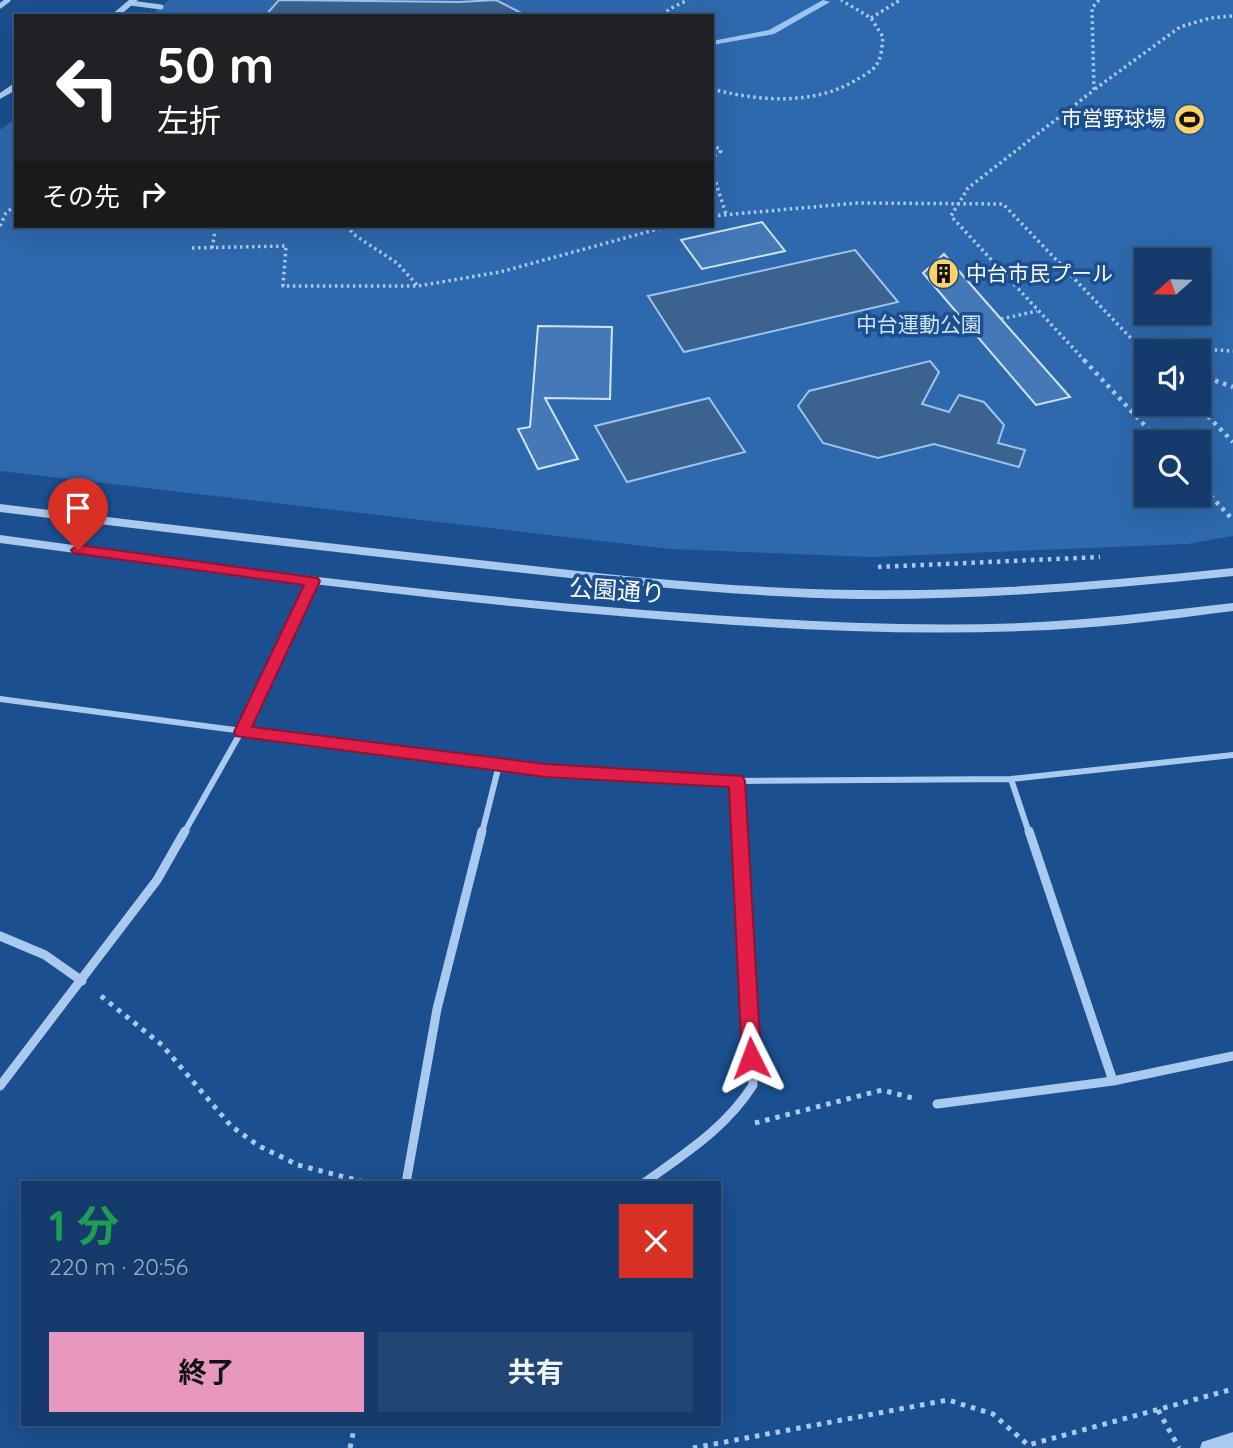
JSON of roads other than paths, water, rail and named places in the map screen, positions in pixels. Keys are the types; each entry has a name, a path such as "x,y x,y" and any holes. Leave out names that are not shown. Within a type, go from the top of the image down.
{"street":[{"path":"0,6 8,0"},
{"path":"117,14 132,2 161,7"},
{"name":"公園通り","path":"0,508 346,550 724,589 926,595 1139,583 1233,572"},
{"name":"公園通り","path":"0,539 313,581 545,607 836,627 988,628 1079,624 1233,607"},
{"path":"0,1086 157,880 242,732 313,581"},
{"path":"0,699 545,771 737,781 1011,779 1233,755"},
{"path":"406,1181 437,1009 499,765"},
{"path":"1011,779 1113,1082"},
{"path":"646,1181 732,1115 743,1104 753,1085 737,781"},
{"path":"0,936 45,955 82,981"},
{"path":"937,1104 1113,1082 1233,1056"},
{"path":"1208,1448 1233,1440"}],"waterway":[{"path":"714,43 771,32 826,2"}],"place":[{"name":"市営野球場","path":"1189,119"},
{"name":"中台市民プール","path":"943,274"}],"park label":[{"name":"中台運動公園","path":"919,325"}]}
